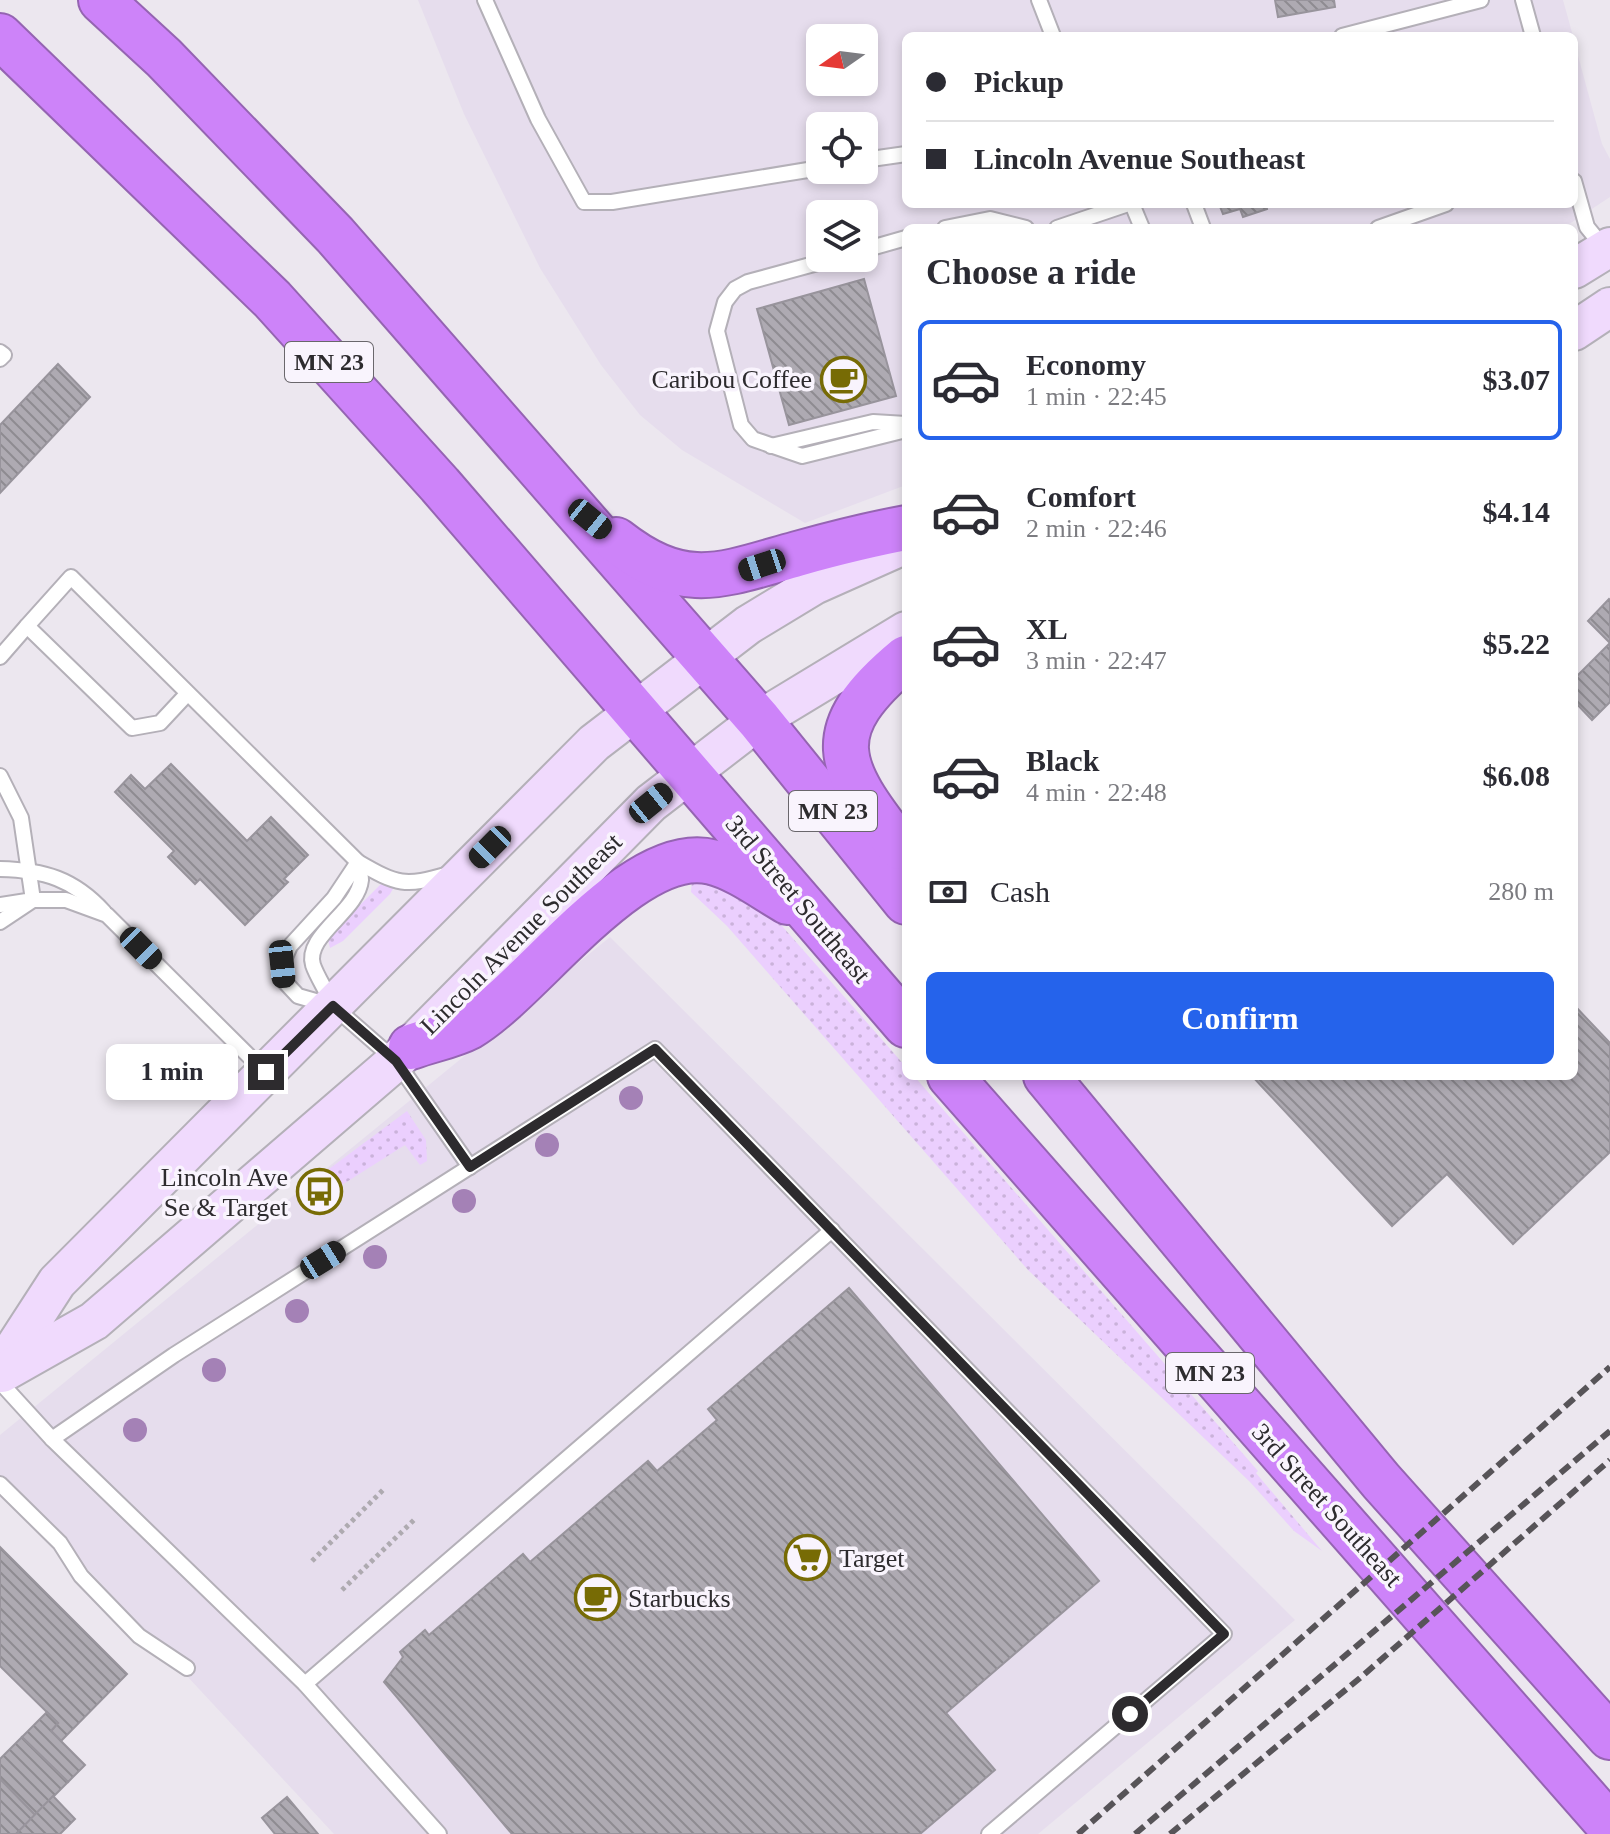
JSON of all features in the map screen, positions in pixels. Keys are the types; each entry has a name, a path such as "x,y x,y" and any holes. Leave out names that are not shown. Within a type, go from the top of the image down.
{"highway":[{"name":"MN 23","path":"101,0 164,58 335,235 759,720 902,897"},
{"name":"MN 23","path":"0,36 272,299 440,485 689,772"},
{"path":"565,499 638,557 663,568 699,576 732,575 854,538 902,529"},
{"path":"902,661 888,673 848,721 844,739 846,761 862,799 902,850"},
{"name":"3rd Street Southeast","path":"689,772 902,1020"},
{"path":"404,1054 468,1027 517,989 609,901 651,874 686,860 712,862 807,911"},
{"name":"3rd Street Southeast","path":"954,1080 1610,1826"},
{"name":"MN 23","path":"1049,1080 1381,1481 1610,1737"}],"street":[{"path":"1578,328 1610,307"},
{"name":"Lincoln Avenue Southeast","path":"0,1372 57,1282 594,743 703,656 814,585 902,546"},
{"name":"Lincoln Avenue Southeast","path":"0,1372 94,1321 404,1054 651,803 759,720 902,633"}],"lane":[{"path":"485,0 538,119 584,202 612,202 806,170"},
{"path":"1039,0 1051,32"},
{"path":"1357,32 1481,0"},
{"path":"1523,0 1532,32"},
{"path":"878,158 902,155"},
{"path":"1578,195 1600,256"},
{"path":"1069,224 1118,208"},
{"path":"1389,224 1435,208"},
{"path":"965,224 990,219 1008,224"},
{"path":"878,246 902,239"},
{"path":"806,266 748,282 735,289 725,302 717,331 741,425 753,439 802,456 902,428"},
{"path":"0,352 4,355 0,359"},
{"path":"0,657 71,577 358,862 385,878 412,885 469,868"},
{"path":"27,626 132,728 160,723 188,693"},
{"path":"0,776 21,818 33,900"},
{"path":"358,862 334,898 290,946 282,964 284,981 298,996 333,1006 404,1054 470,1167"},
{"path":"333,1006 313,966 312,953 318,941 352,903 361,880 358,862"},
{"path":"0,869 28,870 84,890 266,1072"},
{"path":"0,922 33,900"},
{"path":"0,905 33,900 66,900 107,915"},
{"path":"52,1439 174,1355 655,1049 1224,1634 989,1834"},
{"path":"305,1684 832,1230"},
{"path":"0,1382 52,1439 305,1684 439,1834"},
{"path":"0,1484 60,1543 81,1576 139,1636 187,1668"}],"path":[{"path":"312,1561 384,1489"},
{"path":"342,1590 415,1519"}],"shaded area":[{"path":"418,0 1563,0 1572,32 902,32 902,208 1578,208 1578,56 1602,144 1610,159 1610,197 1569,224 902,224 902,487 805,523 682,450 640,415 601,365 540,268 464,114"},
{"path":"701,879 768,910 902,1062 902,1080 917,1080 1258,1471 1256,1473 1322,1551 1294,1531 1250,1482 1028,1270 727,926 691,892 692,880"},
{"path":"382,883 394,887 390,894 343,941 330,948 328,940 333,932"},
{"path":"610,937 1295,1620 1038,1834 334,1834 0,1475 0,1435"},
{"path":"407,1111 426,1140 427,1161 420,1165 405,1145 337,1188 329,1169"}],"building":[{"path":"1275,0 1334,0 1335,7 1278,17"},
{"path":"1221,208 1267,209 1243,217 1240,209 1223,214"},
{"path":"864,279 896,396 789,425 757,309"},
{"path":"58,364 90,397 0,493 0,425"},
{"path":"1610,600 1610,643 1588,621"},
{"path":"1610,643 1610,702 1592,720 1578,705 1578,675"},
{"path":"171,764 247,841 271,817 308,855 284,879 288,882 245,925 200,879 195,884 168,857 174,851 115,792 131,775 145,789"},
{"path":"1578,1009 1610,1043 1610,1152 1513,1244 1447,1174 1392,1226 1256,1080 1578,1080"},
{"name":"Target","path":"849,1288 1099,1581 946,1713 995,1770 920,1834 512,1834 384,1682 403,1657 400,1652 425,1630 429,1635 523,1554 530,1562 648,1461 657,1471 717,1420 708,1409"},
{"path":"0,1547 127,1674 61,1741 51,1731 58,1723 0,1666"},
{"path":"47,1712 58,1723 51,1731 85,1765 68,1782 22,1737"},
{"path":"22,1737 68,1782 35,1815 0,1779 0,1759"},
{"path":"0,1779 35,1815 16,1834 0,1834"},
{"path":"53,1796 75,1819 60,1834 16,1834"},
{"path":"287,1797 318,1834 275,1834 262,1818"}],"railway":[{"path":"1078,1834 1610,1367"},
{"path":"1135,1834 1610,1431"},
{"path":"1170,1834 1360,1678 1610,1460"}],"place":[{"name":"Caribou Coffee","path":"843,379"},
{"name":"Lincoln Ave Se & Target","path":"319,1192"},
{"name":"Target","path":"808,1558"},
{"name":"Starbucks","path":"597,1598"}],"route":[{"path":"266,1072 333,1006 396,1061 470,1167 655,1049 1224,1634 1130,1714"}]}
